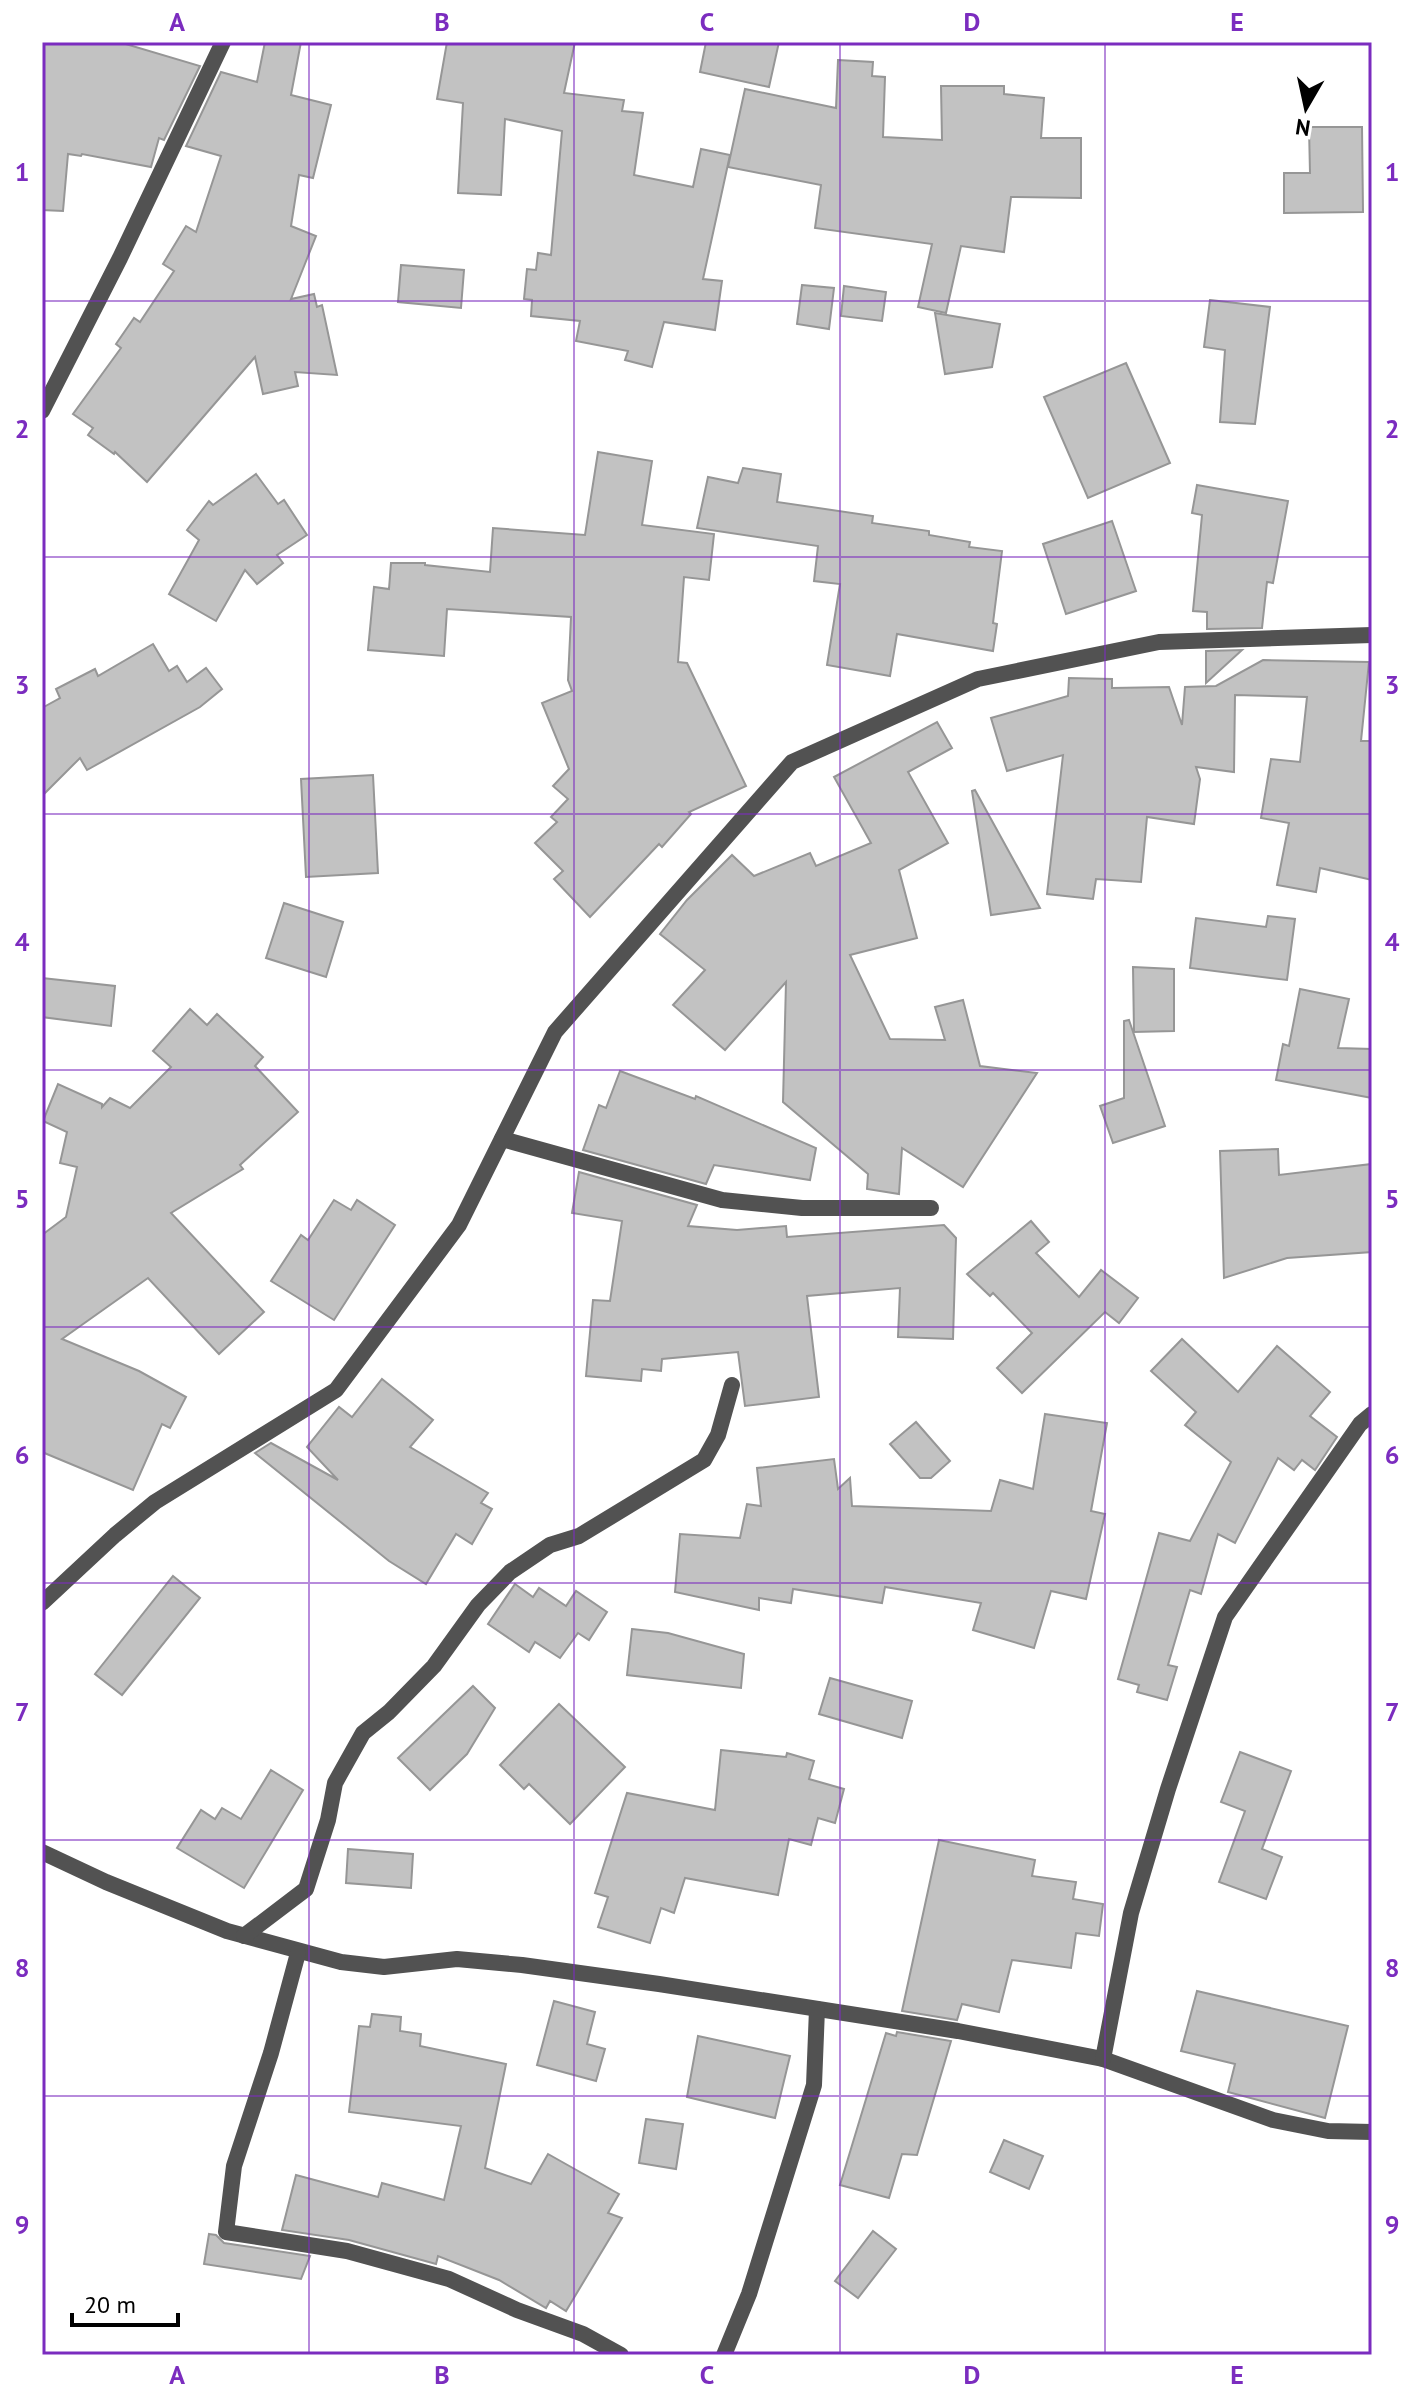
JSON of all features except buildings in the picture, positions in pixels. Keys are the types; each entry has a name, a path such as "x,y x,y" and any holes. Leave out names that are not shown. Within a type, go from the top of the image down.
{"street":[{"path":"42,411 120,258 223,42"},
{"path":"42,1603 155,1502 336,1390 459,1225 555,1032 792,762 978,679 1159,642 1372,635"},
{"path":"502,1139 722,1200 802,1208 931,1208"},
{"path":"244,1936 306,1889 328,1820 335,1783 363,1733 389,1712 434,1666 478,1605 510,1572 550,1545 579,1536 704,1460 718,1435 732,1385"},
{"path":"1103,2059 1131,1913 1225,1617 1360,1424 1372,1414"},
{"path":"42,1852 106,1882 244,1936 298,1953 384,1967 457,1959 522,1965 958,2031 1103,2059 1273,2120 1328,2131 1372,2132"},
{"path":"298,1953 271,2053 234,2166 226,2232 347,2251 449,2279 517,2310 583,2334 621,2355"},
{"path":"724,2355 749,2294 814,2085 817,2009"}]}
